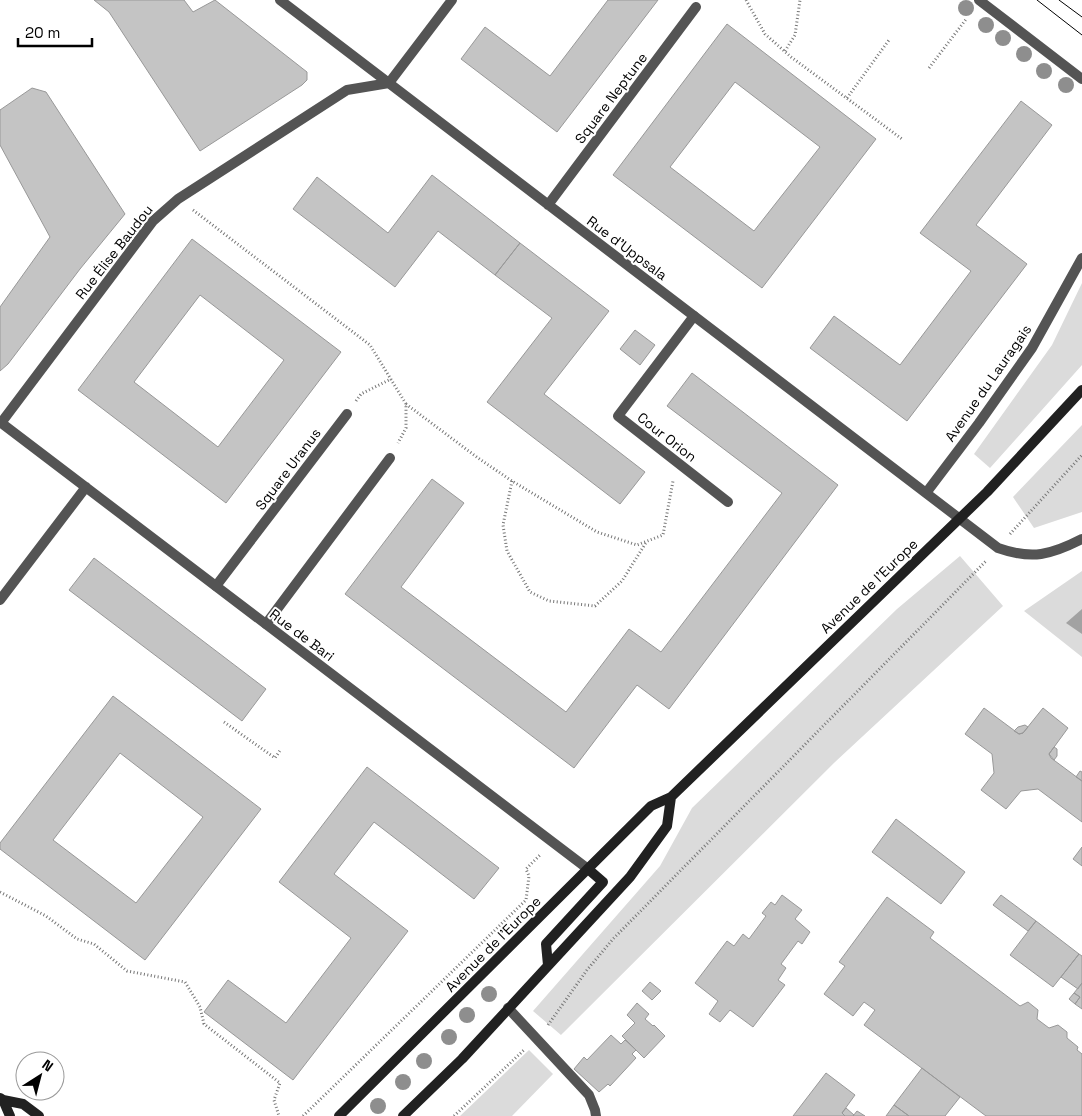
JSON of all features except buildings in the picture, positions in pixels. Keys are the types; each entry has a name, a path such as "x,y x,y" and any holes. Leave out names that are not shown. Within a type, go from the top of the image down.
{"main road":[{"name":"Avenue de l'Europe","path":"339,1116 651,806 671,797 987,492 1082,390"},
{"path":"404,1116 462,1059 630,877 667,826 671,797"},
{"path":"548,966 546,944 603,882 588,869"},
{"path":"2,1099 10,1116"},
{"path":"2,1099 23,1104 39,1116"}],"street":[{"name":"Rue d'Uppsala","path":"280,0 998,548"},
{"path":"389,83 452,0"},
{"path":"979,0 1079,75"},
{"name":"Square Neptune","path":"548,205 696,7"},
{"name":"Rue Élise Baudou","path":"0,423 153,221 178,199 347,90 389,83"},
{"name":"Avenue du Lauragais","path":"926,493 1032,348 1082,258"},
{"name":"Cour Orion","path":"694,316 618,416 728,502"},
{"name":"Square Uranus","path":"216,586 347,414"},
{"name":"Rue de Bari","path":"0,423 588,869"},
{"path":"266,624 390,458"},
{"path":"0,600 86,487"},
{"path":"998,548 1014,554 1034,556 1060,550 1082,539"},
{"path":"508,1008 589,1094 596,1116"}],"path":[{"path":"746,0 765,34 902,139"},
{"path":"785,51 795,35 800,0"},
{"path":"929,68 967,18"},
{"path":"847,98 889,40"},
{"path":"178,199 370,345 406,404 512,481 597,532 637,545 663,535 673,480 680,465"},
{"path":"347,414 361,394 391,379"},
{"path":"390,458 406,428 406,404"},
{"path":"454,1116 536,1038 613,939 998,548 1082,455"},
{"path":"512,481 503,525 507,550 530,592 548,601 595,606 622,581 647,541"},
{"path":"224,722 275,758 281,749"},
{"path":"303,1116 526,900 530,876 526,869 553,842"},
{"path":"0,892 46,916 77,939 94,944 127,971 185,982 200,1007 204,1024 280,1083 274,1100 279,1116"}],"shaded area":[{"path":"1082,283 1082,365 990,468 974,454 1052,345"},
{"path":"1082,425 1082,512 1034,528 1013,497"},
{"path":"960,556 1003,606 835,762 561,1035 533,1011 660,866 692,808 897,609"},
{"path":"1082,571 1082,657 1024,611"},
{"path":"1082,609 1082,634 1066,623"},
{"path":"529,1050 553,1074 512,1116 460,1116"}],"tram line":[{"path":"1037,0 1082,35"},
{"path":"1059,0 1082,17"}]}
